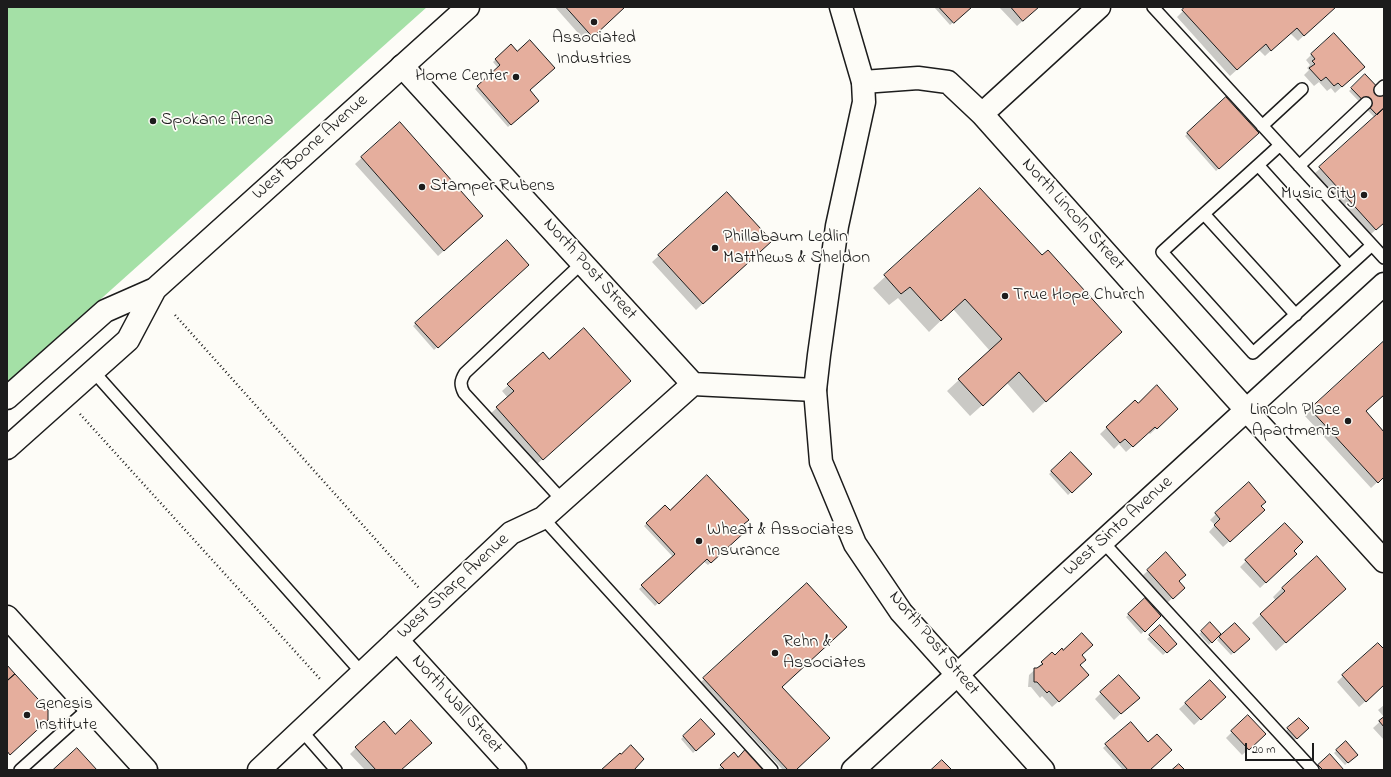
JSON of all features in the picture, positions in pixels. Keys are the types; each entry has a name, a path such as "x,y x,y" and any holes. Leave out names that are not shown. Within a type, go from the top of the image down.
{"street":[{"name":"West Boone Avenue","path":"7,398 105,311 155,288 468,7"},
{"path":"842,7 863,82"},
{"path":"982,114 1099,7"},
{"name":"North Post Street","path":"402,66 693,384"},
{"name":"North Lincoln Street","path":"863,82 918,78 948,82 982,114 1384,561"},
{"name":"North Post Street","path":"863,82 864,102 837,226 815,390 821,462 855,544 901,612 1043,770"},
{"name":"West Sinto Avenue","path":"853,770 1384,284"},
{"name":"West Boone Avenue","path":"7,448 128,340 155,288"},
{"path":"693,384 815,390"},
{"name":"West Sharp Avenue","path":"259,770 510,533 543,518 693,384"},
{"path":"7,617 146,770"},
{"name":"North Wall Street","path":"397,640 515,770"}],"lane":[{"path":"1153,7 1384,258"},
{"path":"1262,126 1302,89"},
{"path":"1299,166 1366,103"},
{"path":"1280,145 1162,252 1253,353 1372,245"},
{"path":"1258,165 1349,266"},
{"path":"1204,214 1296,315"},
{"path":"563,501 464,393 460,386 461,379 465,372 582,263"},
{"path":"93,371 362,673"},
{"path":"543,518 772,770"},
{"path":"1103,542 1313,770"},
{"path":"20,770 89,708"},
{"path":"301,730 336,770"}],"path":[{"path":"175,315 420,588"},
{"path":"79,412 321,680"}],"green space":[{"name":"Spokane Arena","path":"7,7 427,7 7,383"}],"building":[{"name":"Associated Industries","path":"566,7 625,7 593,37"},
{"path":"939,7 972,7 954,23"},
{"path":"1011,7 1039,7 1023,21"},
{"path":"1185,7 1336,7 1304,36 1297,28 1271,51 1266,44 1237,70 1182,10"},
{"path":"1334,33 1365,67 1342,87 1338,83 1334,86 1326,77 1321,81 1309,68 1315,64 1312,61 1315,59 1311,54"},
{"name":"Home Center","path":"530,40 555,68 530,90 539,101 511,125 477,86 500,65 495,59 511,44 517,51"},
{"path":"1365,74 1384,94 1384,108 1377,115 1351,88"},
{"path":"1226,97 1259,133 1219,169 1187,133"},
{"name":"Music City","path":"1384,108 1384,223 1376,230 1319,167"},
{"name":"Stamper Rubens","path":"400,122 483,216 444,251 361,157"},
{"name":"True Hope Church","path":"980,188 1042,255 1048,250 1122,332 1046,402 1019,372 983,406 958,379 1002,339 965,299 941,321 910,287 901,294 884,275"},
{"name":"Phillabaum Ledlin Matthews & Sheldon","path":"727,192 772,241 703,304 658,255"},
{"path":"507,240 529,265 438,348 415,323"},
{"path":"584,328 631,381 543,460 496,407 514,391 507,384 543,352 549,359"},
{"name":"Lincoln Place Apartments","path":"1384,341 1384,395 1366,411 1384,432 1384,477 1378,483 1310,409"},
{"path":"1157,385 1178,409 1157,429 1155,427 1133,447 1125,439 1120,443 1106,427 1135,400 1138,403"},
{"path":"1071,452 1092,474 1072,493 1051,471"},
{"name":"Wheat & Associates Insurance","path":"707,475 749,520 744,524 748,529 711,563 707,559 659,604 641,585 675,554 646,523 665,505 670,510"},
{"path":"1249,482 1266,502 1261,506 1265,510 1230,542 1214,525 1220,519 1215,513"},
{"path":"1285,523 1303,542 1294,551 1297,554 1266,583 1245,560"},
{"path":"1166,552 1186,575 1179,581 1185,588 1173,599 1147,570"},
{"path":"1317,556 1346,589 1286,643 1260,614 1285,591 1282,588"},
{"name":"Rehn & Associates","path":"807,583 847,627 782,687 830,738 796,770 788,770 703,678"},
{"path":"1145,598 1161,616 1145,632 1128,614"},
{"path":"1210,622 1221,634 1212,643 1201,631"},
{"path":"1235,623 1250,639 1234,653 1219,637"},
{"path":"1160,625 1177,644 1167,653 1149,635"},
{"path":"1082,633 1093,645 1082,655 1086,660 1080,665 1089,675 1059,702 1049,691 1047,693 1037,682 1034,682 1034,668 1037,668 1043,664 1041,662 1052,652 1055,655 1062,648 1063,650"},
{"path":"1378,643 1384,649 1384,685 1366,702 1342,675"},
{"path":"7,665 15,674 7,681"},
{"name":"Genesis Institute","path":"15,674 48,710 48,720 10,755 7,751 7,681"},
{"path":"1119,675 1140,698 1121,714 1100,692"},
{"path":"1210,680 1226,697 1201,720 1185,703"},
{"path":"1248,715 1266,734 1249,750 1231,731"},
{"path":"1384,717 1384,727 1379,721"},
{"path":"1299,718 1309,728 1297,739 1287,728"},
{"path":"701,719 715,734 696,751 683,736"},
{"path":"411,720 432,743 401,770 376,770 355,747 384,721 395,734"},
{"path":"1131,722 1148,742 1157,734 1172,750 1150,770 1128,770 1105,744"},
{"path":"1346,741 1358,755 1348,763 1336,750"},
{"path":"631,745 644,759 634,770 601,770 620,753 621,754"},
{"path":"77,748 97,770 53,770"},
{"path":"746,749 765,770 725,770 720,765 734,752 738,757"},
{"path":"1330,754 1344,770 1323,770 1318,765"},
{"path":"942,760 952,770 931,770"},
{"path":"1179,764 1185,770 1172,770"}],"place":[{"name":"Associated Industries","path":"594,22"},
{"name":"Home Center","path":"516,77"},
{"name":"Spokane Arena","path":"153,121"},
{"name":"Stamper Rubens","path":"422,187"},
{"name":"Music City","path":"1364,195"},
{"name":"Phillabaum Ledlin Matthews & Sheldon","path":"715,248"},
{"name":"True Hope Church","path":"1005,296"},
{"name":"Lincoln Place Apartments","path":"1348,421"},
{"name":"Wheat & Associates Insurance","path":"699,541"},
{"name":"Rehn & Associates","path":"775,653"},
{"name":"Genesis Institute","path":"27,715"}]}
